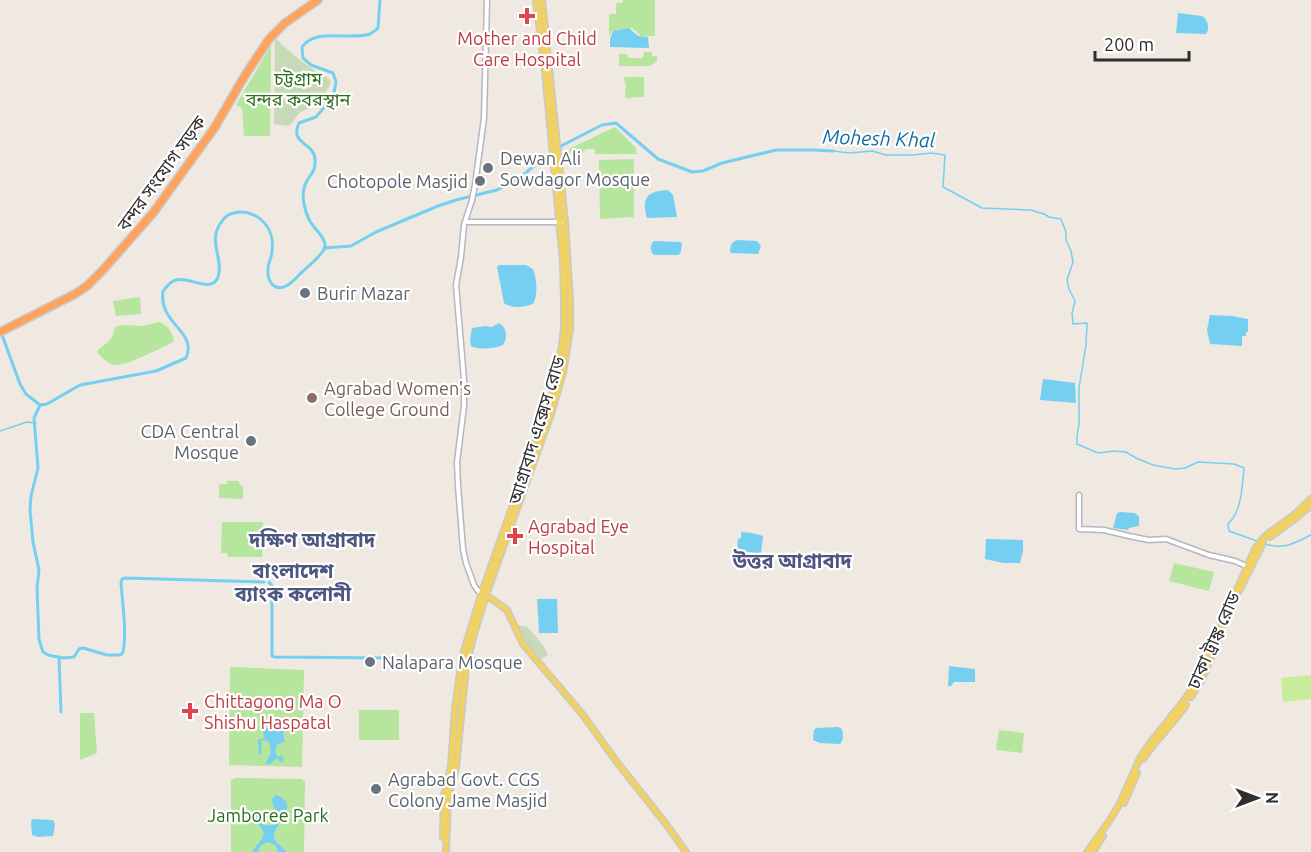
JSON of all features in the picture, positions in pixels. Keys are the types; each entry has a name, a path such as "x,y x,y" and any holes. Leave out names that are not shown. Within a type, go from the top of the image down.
{"highway":[{"name":"বন্দর সংযোগ সড়ক","path":"22,320 79,288 145,220 221,110 263,40 311,0"},
{"name":"বন্দর সংযোগ সড়ক","path":"0,330 82,290 129,243 215,127 268,39 285,23 318,0"}],"main road":[{"path":"536,0 554,145"},
{"path":"542,0 554,145"},
{"name":"আগ্রাবাদ এক্সেস রোড","path":"444,852 448,786 456,767 466,667 484,594 543,439 563,373 570,329 569,281 554,145"},
{"name":"ঢাকা ট্রাঙ্ক রোড","path":"1087,852 1120,803 1140,758 1197,680 1255,549 1264,536 1294,515 1311,499"},
{"path":"1093,852 1129,792 1142,760 1179,715 1202,679 1229,614 1264,542 1311,505"},
{"path":"484,594 507,610 523,644 583,715 686,852"}],"street":[{"path":"484,594 476,589 465,563 463,549 457,477 464,406 464,380 456,285 465,222 475,185 484,118 487,0"},
{"path":"465,222 562,222"},
{"path":"1079,495 1080,529 1104,530 1149,540 1166,539 1246,566"}],"green space":[{"path":"623,0 655,0 655,36 641,36 632,28 612,31 609,37 609,14 616,14 616,3 622,3"},
{"name":"চট্টগ্রাম বন্দর কবরস্থান","path":"275,38 299,59 331,81 322,98 299,113 287,126 274,124"},
{"path":"271,45 270,136 244,136 242,108 236,105"},
{"path":"644,52 652,52 652,56 657,56 657,62 649,66 619,66 619,54 627,54 628,58 643,58"},
{"path":"624,77 644,77 644,97 625,98"},
{"path":"615,127 636,148 637,154 595,154 595,149 586,149 582,153 569,153 569,149"},
{"path":"634,159 634,217 600,219 599,160"},
{"path":"140,297 141,314 116,316 113,301"},
{"path":"159,322 170,330 174,342 116,365 108,362 97,352 110,340 115,327 142,326"},
{"path":"227,481 239,481 243,487 243,499 219,498 219,484 227,484"},
{"path":"222,522 263,522 262,557 228,557 227,553 221,553"},
{"path":"1174,563 1214,572 1209,591 1169,581"},
{"path":"518,625 527,627 542,644 548,655 539,660 524,641"},
{"path":"230,667 304,670 302,767 229,765"},
{"path":"1311,675 1311,699 1283,702 1281,678"},
{"path":"359,710 399,710 399,740 359,740"},
{"path":"80,713 94,713 97,753 80,760"},
{"path":"999,730 1024,733 1022,753 996,750"},
{"name":"Jamboree Park","path":"236,778 302,779 305,782 304,852 231,852 231,780"}],"water":[{"path":"1178,13 1204,17 1208,27 1206,34 1176,33"},
{"path":"629,28 638,36 648,37 649,48 610,47 613,31"},
{"path":"668,190 673,195 677,217 647,218 645,201 647,197 655,192"},
{"path":"737,240 757,241 761,246 758,254 730,252 731,245"},
{"path":"654,241 680,242 682,243 681,251 679,255 655,255 651,249"},
{"path":"499,265 526,265 533,269 536,296 533,304 514,307 504,303 497,267"},
{"path":"1210,315 1248,319 1248,332 1246,336 1242,336 1242,346 1210,344 1207,330"},
{"path":"499,323 504,327 506,333 503,345 487,348 471,346 472,328 492,327"},
{"path":"1043,379 1075,383 1076,403 1040,400"},
{"path":"1117,513 1134,513 1139,516 1139,526 1128,530 1113,528"},
{"path":"741,532 763,536 761,554 737,550"},
{"path":"986,539 1023,540 1020,563 1003,563 985,559"},
{"path":"537,599 557,599 558,633 539,633"},
{"path":"949,666 975,669 975,682 954,682 948,686"},
{"path":"838,727 843,733 840,744 820,743 813,740 816,728"},
{"path":"280,728 285,731 283,734 285,741 277,745 275,752 278,757 284,758 282,762 277,758 270,764 265,764 271,752 268,741 261,741 262,754 259,754 258,741 266,738 263,730"},
{"path":"276,795 284,800 287,810 274,832 274,837 286,852 278,852 276,846 268,842 261,845 258,852 252,852 263,836 262,829 253,819 253,812 257,809 260,811 262,823 267,826 273,825 278,818 272,799"},
{"path":"32,819 53,820 55,824 53,836 32,835"}],"waterway":[{"path":"1,332 20,384 26,394 40,405 47,404 80,385 156,371 186,358 187,341 166,312 163,291 170,283 181,279 205,284 215,282 219,270 215,237 220,224 229,214 248,213 264,223 270,231 272,241 268,269 270,281 278,288 292,282 325,247 322,238 309,220 304,202 303,191 314,168 314,154 297,136 297,130 299,123 316,117 327,104 334,93 336,82 333,73 311,65 303,58 302,47 308,41 325,36 370,34 378,28 380,0"},
{"name":"Mohesh Khal","path":"557,150 602,125 616,123 658,159 692,172 703,171 722,163 776,150 833,151"},
{"name":"Mohesh Khal","path":"833,151 849,153 872,151 886,155 931,153 945,155 943,187 982,208 1031,210 1061,219 1073,262 1067,280 1075,301 1072,313 1073,324 1087,323 1079,388 1077,444 1098,453 1126,452 1153,465 1175,469 1185,468 1198,462 1234,464 1244,468 1241,498 1233,519 1228,524 1229,531 1257,541"},
{"path":"324,248 351,246 376,232 438,206 497,190 521,177 551,153"},
{"path":"40,405 34,418 38,468 30,510 39,570 37,588 39,639 43,652 63,658 74,657 79,649 83,648 107,655 122,654 125,630 121,583 125,578 264,582"},
{"path":"0,431 27,422 36,423"},
{"path":"1265,544 1284,546 1311,535"},
{"path":"269,582 272,586 272,656 389,658 396,661"},
{"path":"59,657 61,712"}],"place":[{"name":"Mother and Child Care Hospital","path":"527,16"},
{"name":"Dewan Ali Sowdagor Mosque","path":"488,168"},
{"name":"Chotopole Masjid","path":"480,181"},
{"name":"Burir Mazar","path":"305,293"},
{"name":"Agrabad Women's College Ground","path":"312,398"},
{"name":"CDA Central Mosque","path":"251,441"},
{"name":"Agrabad Eye Hospital","path":"515,536"},
{"name":"Nalapara Mosque","path":"370,662"},
{"name":"Chittagong Ma O Shishu Haspatal","path":"190,711"},
{"name":"Agrabad Govt. CGS Colony Jame Masjid","path":"376,789"}],"district":[{"name":"দক্ষিণ আগ্রাবাদ","path":"312,539"},
{"name":"উত্তর আগ্রাবাদ","path":"792,560"},
{"name":"বাংলাদেশ ব্যাংক কলোনী","path":"293,582"}]}
